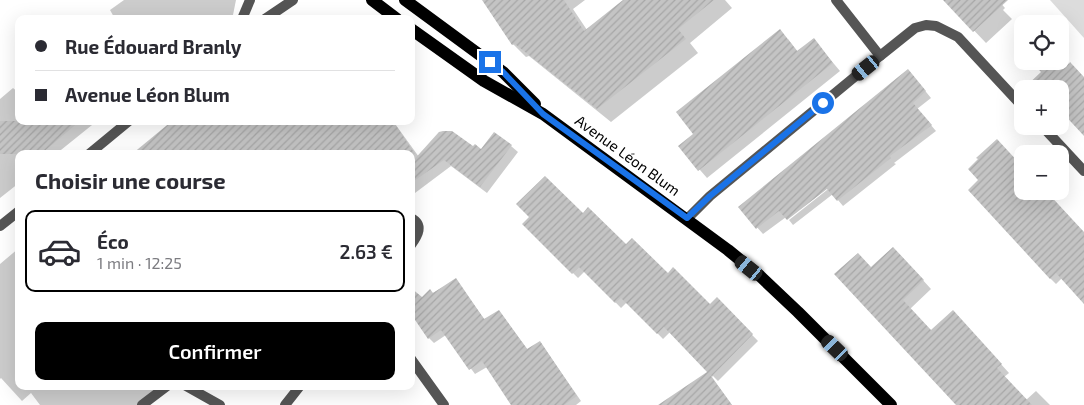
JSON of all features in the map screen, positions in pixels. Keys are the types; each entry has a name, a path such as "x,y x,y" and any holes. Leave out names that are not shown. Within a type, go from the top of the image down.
{"main road":[{"path":"372,0 392,15"},
{"name":"Avenue Léon Blum","path":"405,0 503,72 543,114"},
{"name":"Avenue Léon Blum","path":"415,32 484,81 543,114 687,218 760,276 892,405"}],"street":[{"path":"244,15 250,0"},
{"path":"271,15 293,0"},
{"path":"836,0 880,56"},
{"path":"687,218 710,196 915,28 926,25 936,26 958,37 1014,97"},
{"path":"94,150 124,125"},
{"path":"1050,135 1084,171"},
{"path":"0,226 15,214"},
{"path":"415,221 419,229 415,239"},
{"path":"415,365 444,405"},
{"path":"142,405 162,390"},
{"path":"193,390 220,405"},
{"path":"285,405 297,390"}],"shaded area":[{"path":"1050,0 1084,0 1084,38 1069,21 1069,15 1063,15"}],"building":[{"path":"482,0 564,0 584,31 623,0 714,0 678,29 686,39 597,109 515,44 512,45"},
{"path":"943,0 1008,0 973,32"},
{"path":"780,29 797,51 814,38 833,63 698,171 678,146 693,134 676,112"},
{"path":"1070,62 1084,77 1084,136 1069,120 1069,80 1033,80 1041,72 1039,70 1069,70"},
{"path":"908,69 926,91 913,103 932,125 890,156 891,158 837,201 827,189 787,220 779,211 756,229 738,207"},
{"path":"0,121 15,121 15,125 75,125 46,150 15,150 15,154 0,154"},
{"path":"167,125 396,125 412,150 137,150"},
{"path":"452,131 473,146 475,144 481,149 494,132 512,145 480,187 444,160 415,180 415,159 439,132"},
{"path":"997,139 1014,157 1014,200 1054,200 1084,232 1084,304 1056,273 1050,279 968,190 978,180 968,169 978,159 976,158"},
{"path":"545,176 583,213 588,207 626,244 632,238 668,273 673,267 710,304 717,297 753,334 712,376 710,375 732,405 658,405 707,372 664,327 657,334 621,298 615,303 579,267 572,274 522,224 529,217 516,204"},
{"path":"893,247 924,280 903,300 931,330 953,310 1002,364 997,368 1032,405 956,405 834,274 858,253 871,267"},
{"path":"456,278 484,319 499,310 527,349 540,341 577,396 564,405 511,405 482,361 469,370 441,330 428,339 415,320 415,291 422,297 430,289 433,293"}],"route":[{"path":"490,62 503,72 543,114 687,218 710,196 823,103"}]}
